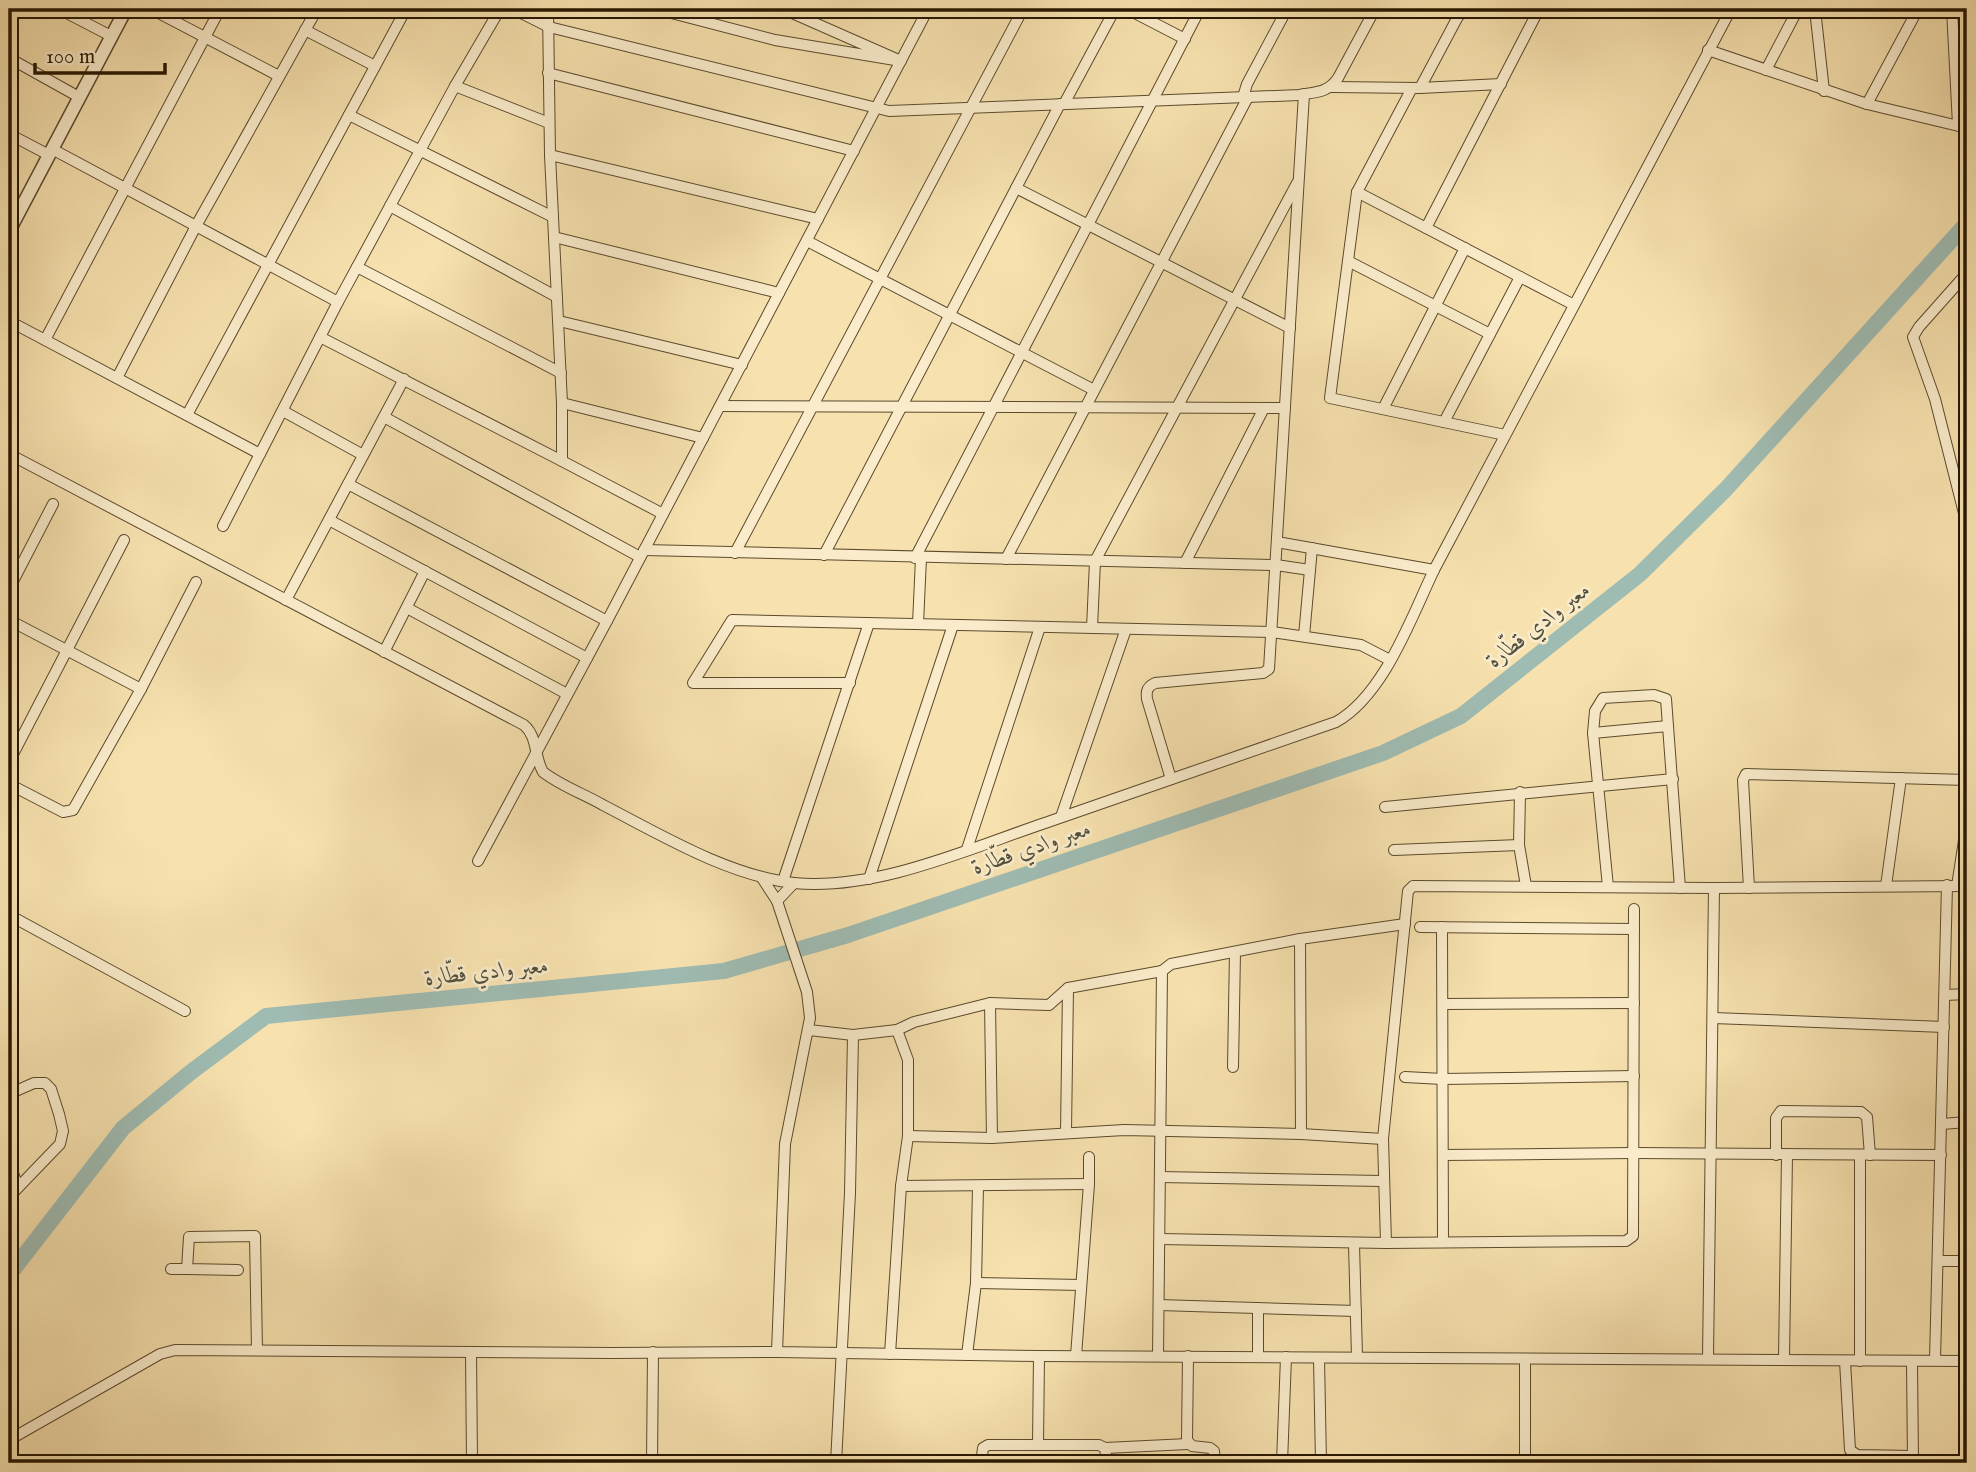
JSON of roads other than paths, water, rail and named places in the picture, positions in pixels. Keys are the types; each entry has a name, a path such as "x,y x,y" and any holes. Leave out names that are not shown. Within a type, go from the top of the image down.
{"street":[{"path":"59,9 111,36"},
{"path":"9,232 126,9"},
{"path":"151,9 279,76"},
{"path":"45,340 220,9"},
{"path":"117,378 196,226 317,9"},
{"path":"187,415 405,9"},
{"path":"223,526 338,302 500,9"},
{"path":"513,9 549,27 889,111 1304,94 1332,87 1416,88 1501,84"},
{"path":"548,9 550,155 559,321 562,461"},
{"path":"656,9 775,40 901,61"},
{"path":"783,9 901,61"},
{"path":"478,861 928,9"},
{"path":"735,553 1023,9"},
{"path":"824,555 1016,188 1115,9"},
{"path":"1127,9 1185,39"},
{"path":"918,624 918,558 1200,9"},
{"path":"1006,559 1246,97 1247,84 1287,9"},
{"path":"1332,87 1375,9"},
{"path":"1443,9 1460,13 1357,192 1329,398 1505,435"},
{"path":"1426,228 1539,9"},
{"path":"9,454 524,725 533,735 540,768 546,775 647,828 719,862 761,877 794,883 869,879 967,849 1336,722 1363,700 1390,660 1434,570 1731,9"},
{"path":"1766,70 1798,9"},
{"path":"1815,9 1824,91"},
{"path":"1817,22 1825,9"},
{"path":"1867,104 1918,9"},
{"path":"1708,50 1824,91 1962,127 1952,9"},
{"path":"305,30 375,66"},
{"path":"9,58 79,97"},
{"path":"548,73 854,150"},
{"path":"456,86 550,123"},
{"path":"1171,779 1147,699 1146,691 1150,685 1263,673 1269,669 1304,94"},
{"path":"349,115 553,216"},
{"path":"9,134 126,189 338,302"},
{"path":"550,155 818,219"},
{"path":"1093,628 1095,561 1299,179"},
{"path":"1016,188 1290,328"},
{"path":"1357,192 1574,304"},
{"path":"390,206 557,297"},
{"path":"554,237 779,293"},
{"path":"807,241 1094,390"},
{"path":"1383,409 1465,248"},
{"path":"1348,261 1490,334"},
{"path":"357,267 561,373"},
{"path":"1967,273 1919,327 1913,338 1935,398 1967,526"},
{"path":"1444,422 1520,276"},
{"path":"9,321 260,454"},
{"path":"559,321 742,365"},
{"path":"320,337 663,514"},
{"path":"286,600 404,379"},
{"path":"562,403 703,438"},
{"path":"720,406 1285,408"},
{"path":"1185,563 1264,408"},
{"path":"283,411 363,455"},
{"path":"384,417 642,554 735,553 1276,565 1310,570"},
{"path":"348,484 607,621"},
{"path":"9,589 53,504"},
{"path":"329,520 587,658"},
{"path":"9,762 124,540"},
{"path":"1277,542 1434,570"},
{"path":"1304,636 1312,548"},
{"path":"384,652 425,571"},
{"path":"9,784 63,812 74,810 196,582"},
{"path":"407,608 567,694"},
{"path":"9,620 141,689"},
{"path":"850,683 693,683 732,621 1272,632 1361,646 1390,660"},
{"path":"783,881 869,623"},
{"path":"869,879 953,625"},
{"path":"967,849 1040,627"},
{"path":"1061,817 1126,629"},
{"path":"1608,887 1592,733 1595,711 1602,698 1654,695 1666,699 1680,888"},
{"path":"1592,733 1668,726"},
{"path":"1749,888 1743,780 1746,774 1967,780"},
{"path":"1886,886 1902,778"},
{"path":"1385,807 1673,779"},
{"path":"1520,792 1519,845 1526,886"},
{"path":"1935,1360 1945,995 1967,821"},
{"path":"1394,850 1519,845"},
{"path":"761,877 777,901 807,992 809,1030 785,1144 777,1352"},
{"path":"777,901 794,883"},
{"path":"1386,1243 1382,1139 1408,891 1413,886 1957,886"},
{"path":"1708,1359 1714,888"},
{"path":"1160,1239 1354,1244 1626,1241 1633,1236 1634,909"},
{"path":"9,915 185,1011"},
{"path":"809,1030 853,1035 897,1030 914,1022 990,1003 1049,1005 1068,988 1162,971 1171,964 1300,939 1405,924"},
{"path":"1420,927 1634,929"},
{"path":"1442,927 1443,1242"},
{"path":"1300,939 1301,1134"},
{"path":"1233,1067 1235,952"},
{"path":"1158,1356 1162,971"},
{"path":"1066,1132 1068,988"},
{"path":"1945,995 1967,994"},
{"path":"990,1003 992,1138"},
{"path":"1443,1004 1634,1003"},
{"path":"1713,1018 1944,1027"},
{"path":"890,1354 901,1186 908,1136 908,1060 897,1030"},
{"path":"836,1463 850,1193 853,1035"},
{"path":"1405,1077 1443,1079 1634,1076"},
{"path":"9,1094 34,1083 45,1083 51,1089 63,1131 60,1144 9,1197"},
{"path":"1784,1359 1781,1155 1776,1118 1781,1111 1861,1112 1867,1117 1860,1361"},
{"path":"1942,1124 1967,1122"},
{"path":"908,1136 992,1138 1066,1132 1162,1131 1382,1139"},
{"path":"1443,1155 1941,1155"},
{"path":"1076,1356 1089,1157"},
{"path":"9,1162 18,1187"},
{"path":"1160,1177 1382,1181"},
{"path":"901,1186 1089,1184"},
{"path":"967,1355 975,1283 978,1186"},
{"path":"187,1269 189,1237 255,1236 257,1350"},
{"path":"1354,1244 1356,1357"},
{"path":"1938,1261 1967,1261"},
{"path":"171,1269 238,1270"},
{"path":"975,1283 1082,1284"},
{"path":"1159,1305 1356,1311"},
{"path":"1258,1308 1258,1356"},
{"path":"9,1440 166,1352 777,1352 1967,1361"},
{"path":"471,1352 471,1463"},
{"path":"652,1463 653,1352"},
{"path":"1038,1445 1039,1356"},
{"path":"1188,1356 1188,1444"},
{"path":"1282,1463 1286,1357"},
{"path":"1319,1358 1321,1463"},
{"path":"1525,1359 1525,1463"},
{"path":"1845,1361 1850,1450 1857,1455 1913,1460 1912,1361"},
{"path":"981,1463 983,1448 988,1445 1105,1448 1188,1444 1214,1451 1215,1463"},
{"path":"1105,1448 1107,1463"}],"waterway":[{"name":"معبر وادي قطّارة","path":"9,1275 123,1128 191,1072 266,1016 724,971 848,935 1383,753 1461,716 1640,574 1726,489 1967,223"}]}
